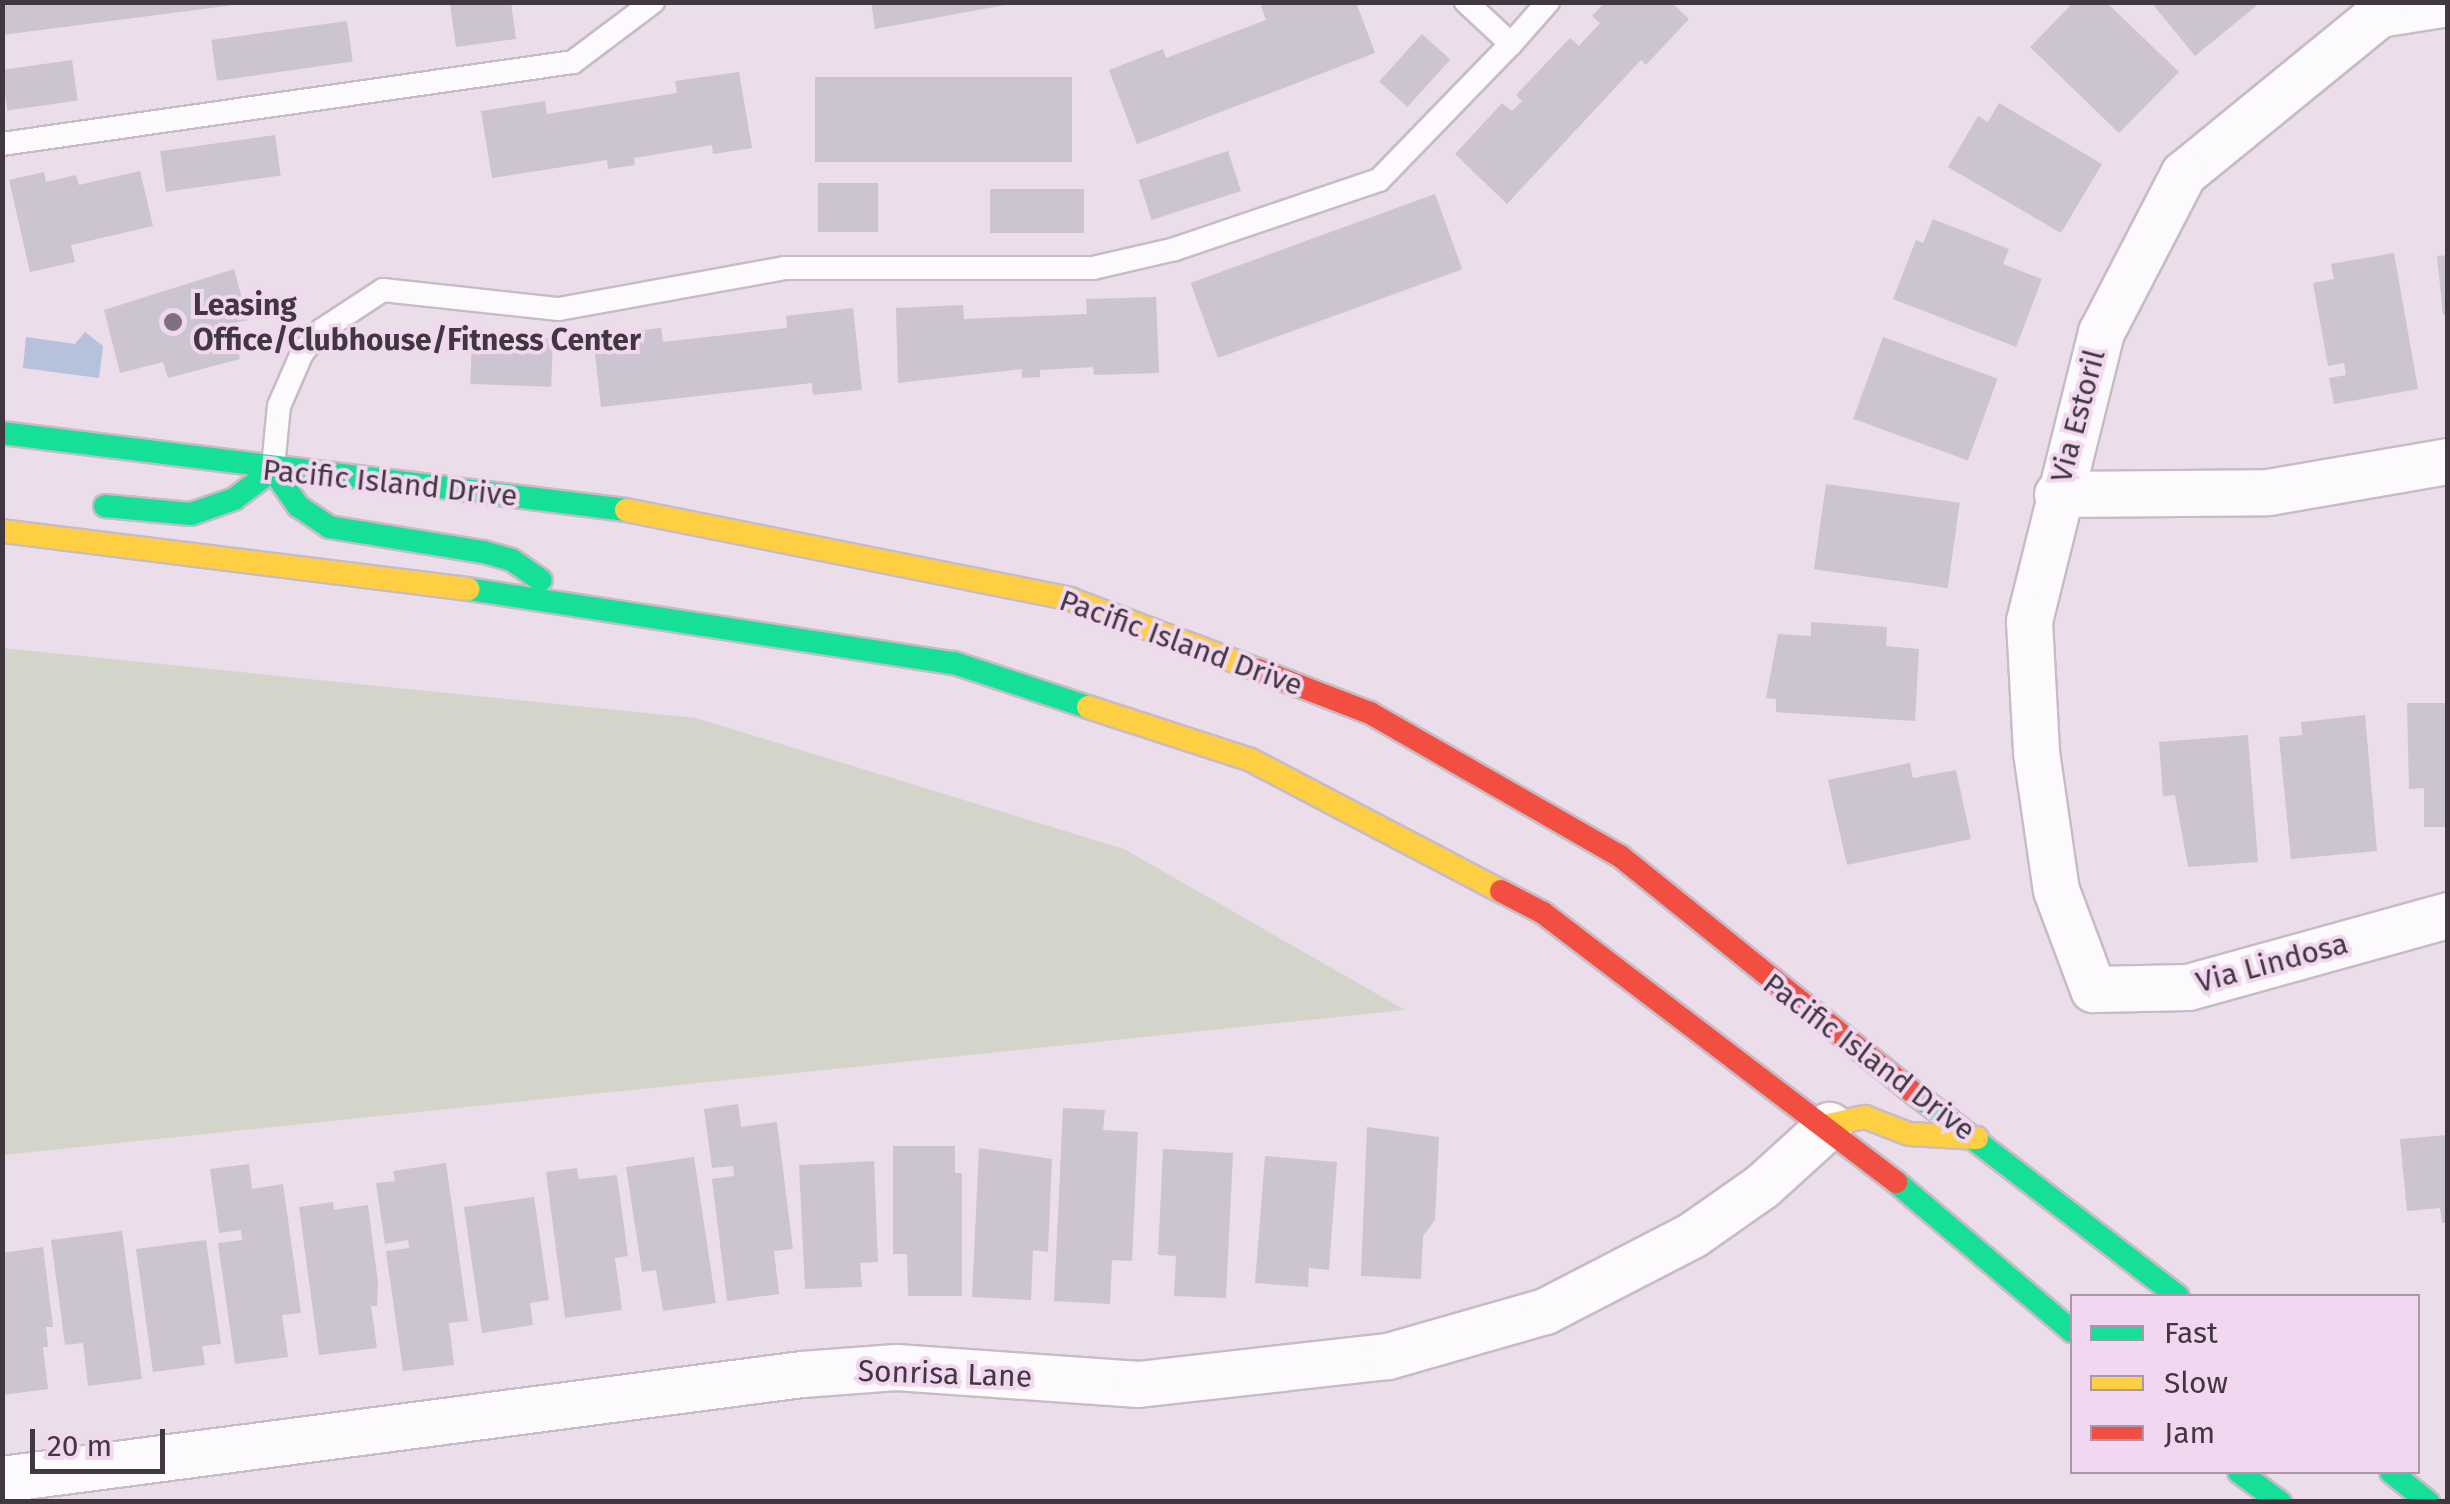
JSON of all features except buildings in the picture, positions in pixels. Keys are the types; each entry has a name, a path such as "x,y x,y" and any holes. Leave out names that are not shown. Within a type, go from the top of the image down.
{"main road":[{"name":"Pacific Island Drive","path":"2,433 272,470 618,508 1070,598 1370,713 1620,856 1766,980 1977,1138 2175,1294"},
{"path":"79,503 192,514 234,500 272,470 298,506 329,527 512,560 531,569 553,600"},
{"path":"2,531 553,600 954,663 1251,760 1542,913 1825,1108 2070,1329"},
{"path":"1766,980 1791,1031"},
{"path":"1825,1108 1865,1117 1908,1134 1977,1138"},
{"path":"2243,1474 2280,1502"},
{"path":"2393,1474 2428,1502"}],"street":[{"name":"Via Estoril","path":"2093,989 2056,890 2036,752 2029,621 2056,494 2101,332 2183,174 2379,14 2448,2"},
{"path":"2056,494 2268,492 2448,461"},
{"name":"Via Lindosa","path":"2093,989 2188,987 2448,915"},
{"name":"Sonrisa Lane","path":"2,1480 802,1374 896,1367 1138,1384 1388,1356 1545,1311 1692,1236 1762,1186 1825,1108"}],"lane":[{"path":"2,144 573,62 654,2"},
{"path":"1466,2 1511,44"},
{"path":"272,470 279,406 302,353 322,330 383,290 559,309 784,268 1094,268 1175,249 1379,180 1548,2"}],"shaded area":[{"path":"2,648 696,718 1124,849 1405,1010 3,1155"}],"water":[{"path":"85,332 103,346 99,378 23,368 26,337 75,344"}],"traffic: fast":[{"path":"2,433 626,510"},
{"path":"105,506 191,514 234,499 273,470 298,506 329,527 484,552 512,560 541,580"},
{"path":"468,589 954,663 1088,707"},
{"path":"1914,1093 2175,1294"},
{"path":"1896,1182 2070,1329"},
{"path":"2242,1474 2280,1502"},
{"path":"2393,1474 2428,1502"}],"traffic: slow":[{"path":"626,510 1070,599 1258,670"},
{"path":"2,531 468,589"},
{"path":"1088,707 1251,760 1501,891"},
{"path":"1829,1125 1865,1117 1909,1134 1977,1138"}],"traffic: jam":[{"path":"1258,670 1370,713 1620,856 1914,1093"},
{"path":"1501,891 1543,913 1896,1182"}],"place":[{"name":"Leasing Office/Clubhouse/Fitness Center","path":"173,322"}]}
